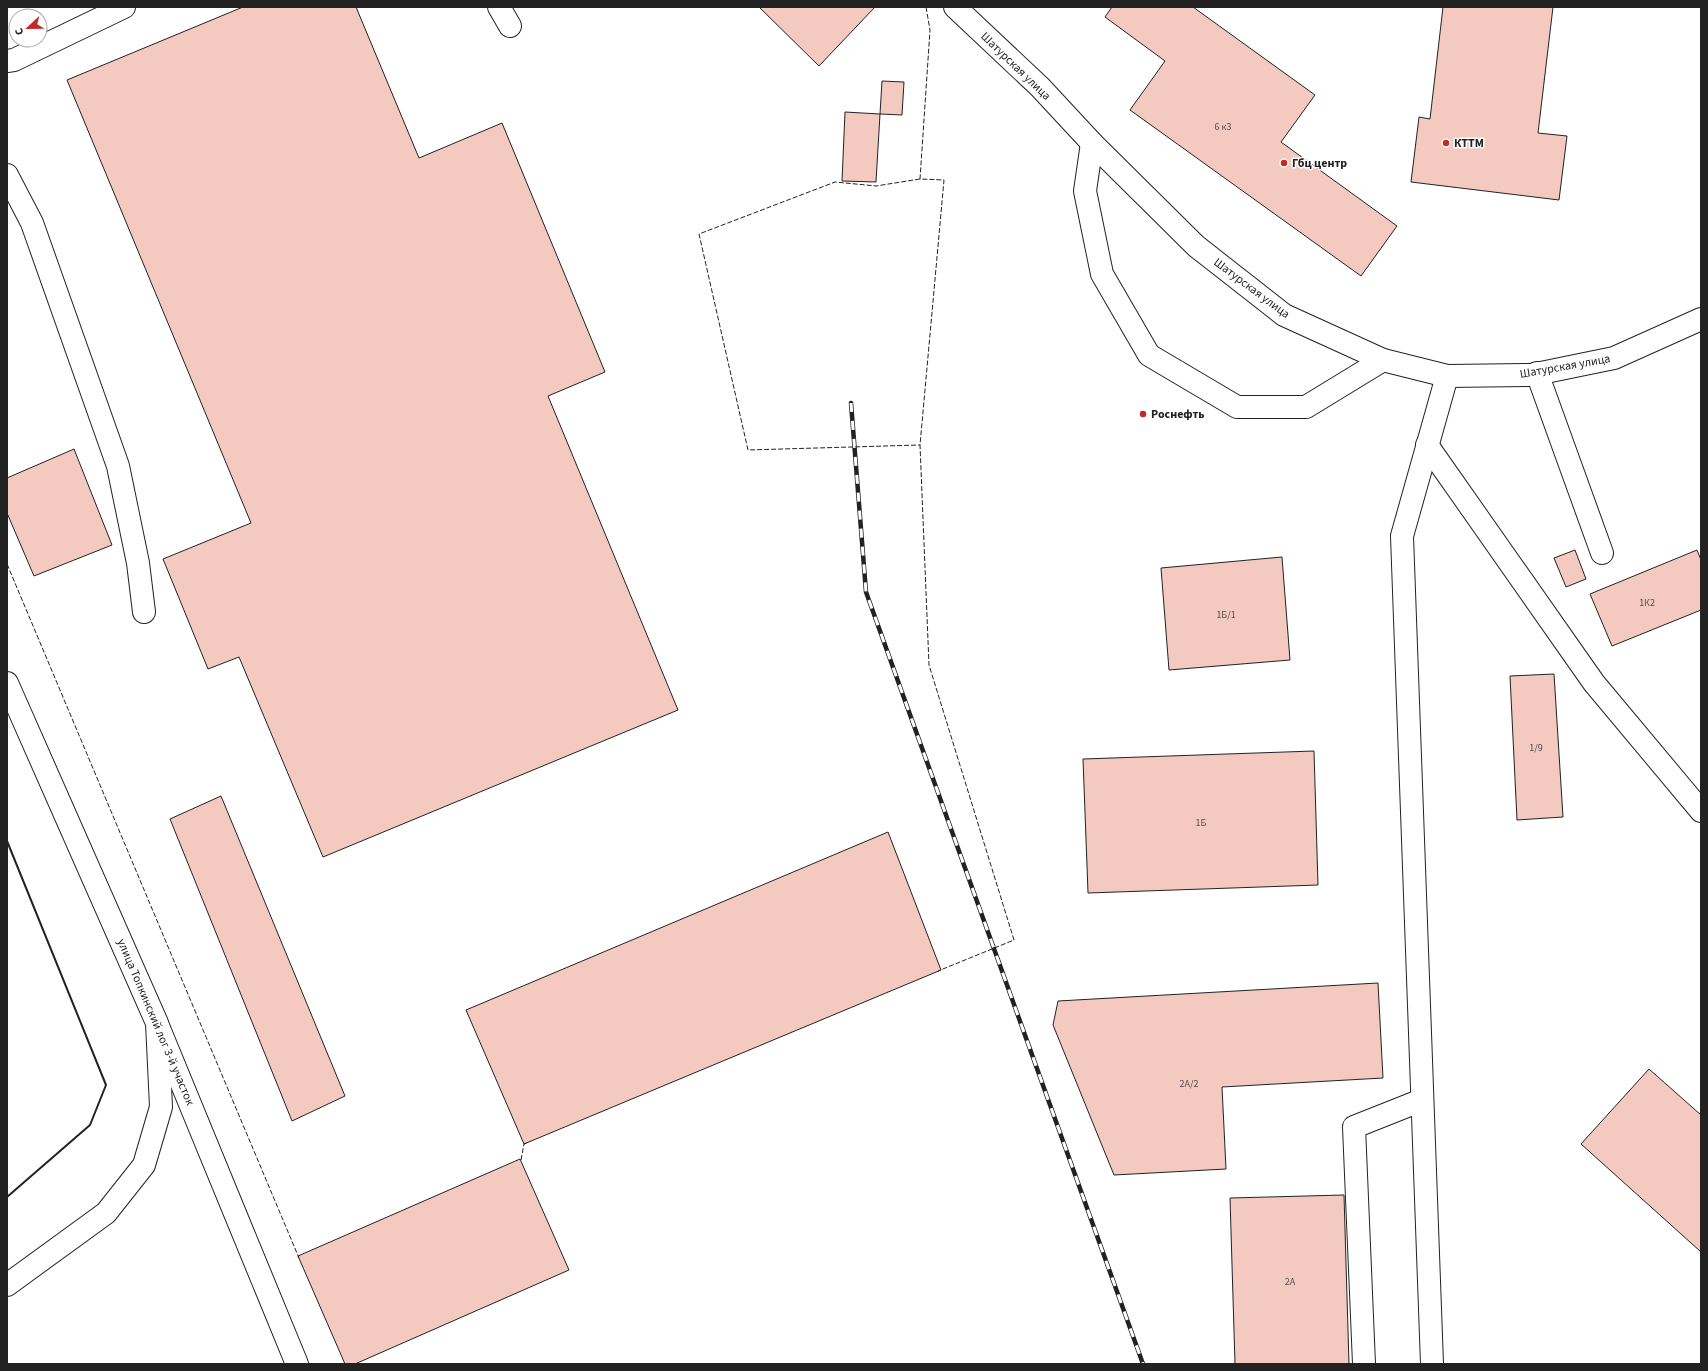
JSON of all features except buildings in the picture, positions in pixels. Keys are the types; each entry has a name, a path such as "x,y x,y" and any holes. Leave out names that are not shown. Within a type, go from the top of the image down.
{"main road":[{"path":"7,61 14,60 124,7"},
{"path":"499,7 510,26"},
{"name":"Шатурская улица","path":"955,7 1040,87 1092,143 1196,246 1284,315 1383,360 1446,376 1537,373 1614,358 1701,319"},
{"path":"1092,143 1086,191 1102,274 1149,355 1237,406 1306,407 1383,360"},
{"path":"7,175 32,223 118,466 138,563 144,612"},
{"path":"1537,373 1602,552"},
{"path":"1432,1364 1402,536 1446,376"},
{"path":"1427,445 1594,683 1701,811"},
{"name":"улица Топкинский лог 3-й участок","path":"7,683 157,1023 298,1364"},
{"path":"7,1285 106,1213 144,1165 161,1107 157,1023"},
{"path":"1364,1364 1354,1127 1422,1100"}],"railway":[{"path":"851,403 866,592 1143,1364"}],"fence":[{"path":"926,7 930,30 920,179 944,180 920,445 929,665 1014,940 938,971"},
{"path":"920,179 876,186 835,182 699,234 748,450 920,445"},
{"path":"7,564 299,1258"},
{"path":"521,1160 524,1144 527,1143"}],"wall":[{"path":"7,841 106,1085 90,1125 7,1197"}],"place":[{"name":"КТТМ","path":"1446,143"},
{"name":"Гбц центр","path":"1284,163"},
{"name":"Роснефть","path":"1143,414"}]}
